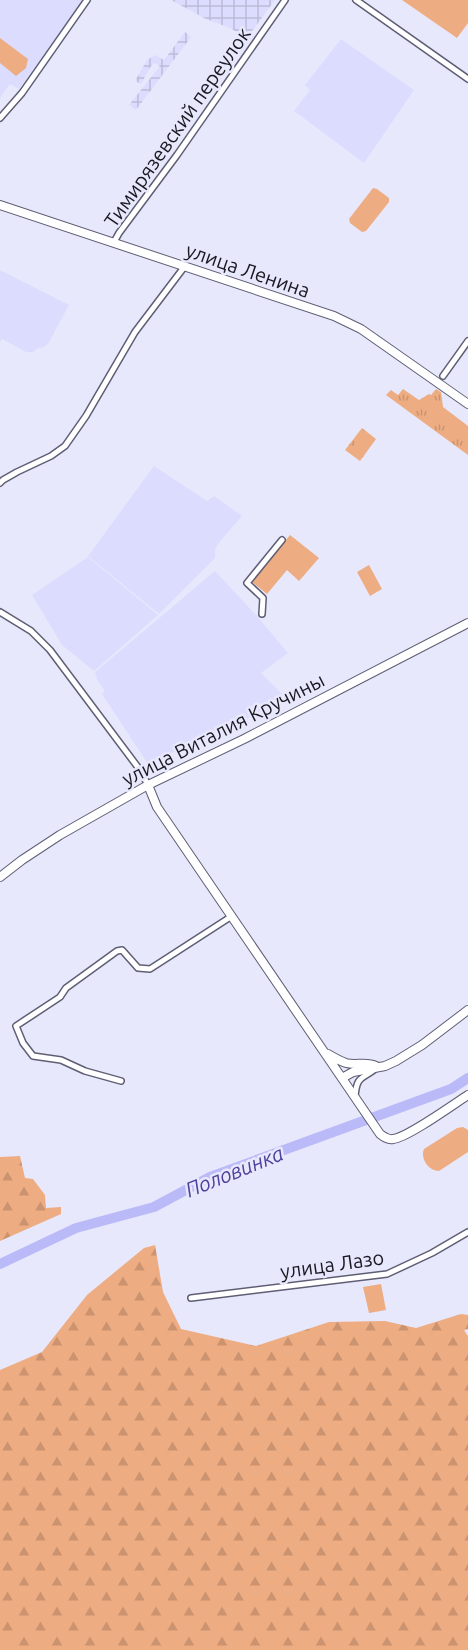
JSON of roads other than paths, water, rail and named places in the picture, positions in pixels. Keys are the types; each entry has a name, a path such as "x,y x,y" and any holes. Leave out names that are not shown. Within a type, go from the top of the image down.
{"main road":[{"name":"улица Ленина","path":"0,205 334,316 361,329 468,404"}],"street":[{"path":"0,118 22,93 87,0"},
{"name":"Тимирязевский переулок","path":"114,242 285,0"},
{"path":"356,0 468,79"},
{"path":"0,483 65,446 86,416 135,332 185,266"},
{"path":"443,376 468,341"},
{"path":"262,614 263,598 247,584 282,540"},
{"path":"0,612 31,632 50,650 140,770 157,807 380,1134 393,1139 405,1136 468,1095"},
{"name":"улица Виталия Кручины","path":"0,877 53,839 148,784 244,739 468,623"},
{"path":"121,1081 85,1071 60,1060 33,1056 23,1043 16,1026 60,997 66,988 117,951 125,952 138,968 150,969 234,918"},
{"path":"342,1078 352,1072 396,1061 422,1045 468,1010"},
{"path":"325,1053 344,1062 369,1063 377,1067"},
{"path":"356,1098 356,1086 362,1077 377,1067"},
{"name":"улица Лазо","path":"191,1298 387,1274 468,1232"}],"waterway":[{"name":"Половинка","path":"0,1264 76,1228 154,1207 210,1177 451,1089 468,1078"}]}
